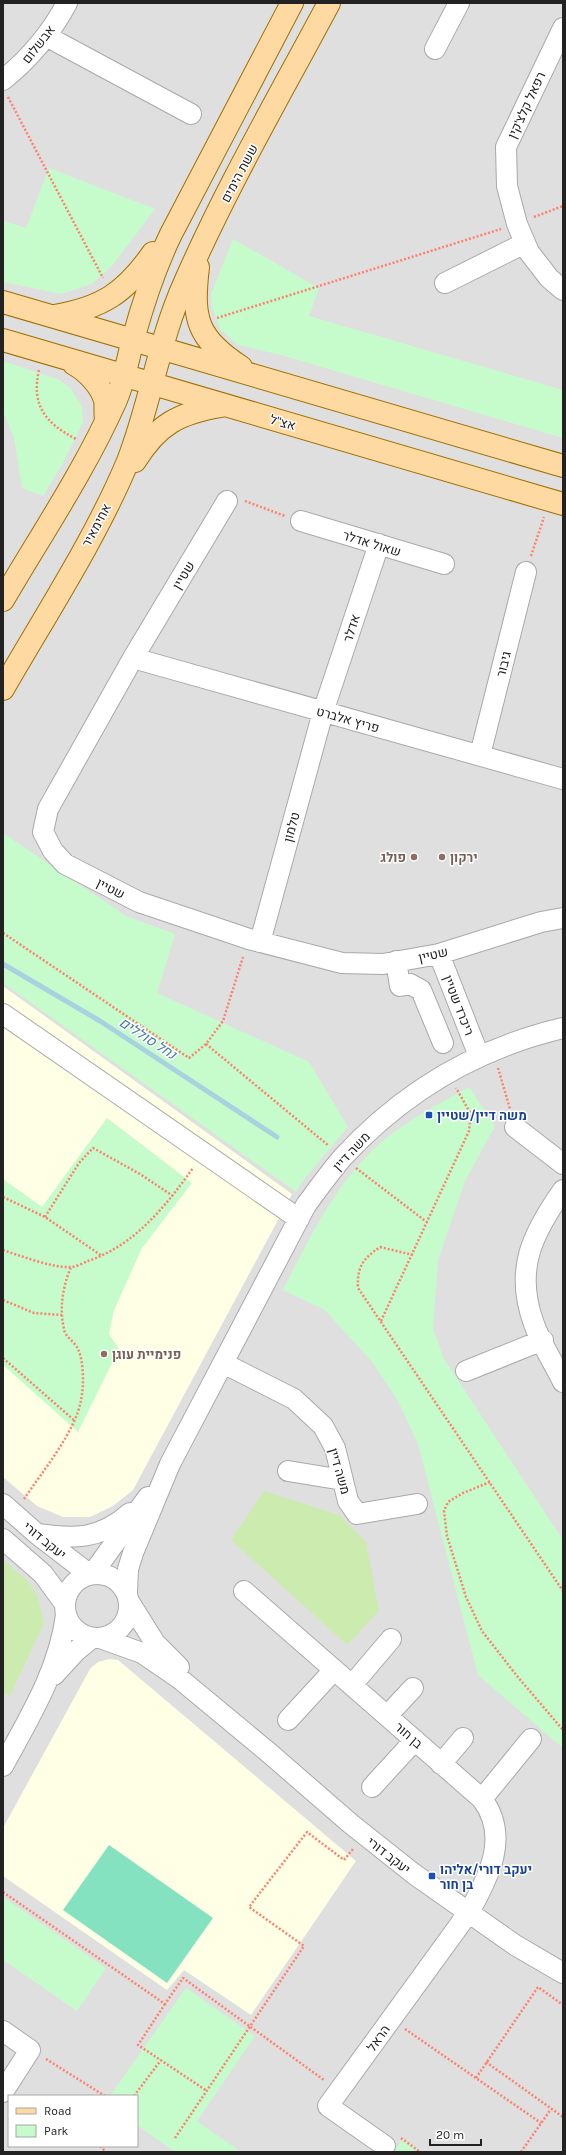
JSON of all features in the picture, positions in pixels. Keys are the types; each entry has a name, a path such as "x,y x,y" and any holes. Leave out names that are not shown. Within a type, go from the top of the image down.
{"main road":[{"path":"3,600 92,447 106,420 125,376 133,340 154,269 292,3"},
{"name":"ששת הימים","path":"161,348 173,309 200,248 329,3"},
{"path":"52,316 76,312 112,296 126,287 140,272 184,210"},
{"path":"200,248 195,291 195,311 200,324 210,342 223,355 255,376"},
{"path":"3,302 563,466"},
{"name":"אצ\"ל","path":"3,340 557,502"},
{"name":"אחימאיר","path":"3,689 107,506 128,460 152,384 161,348"},
{"path":"50,354 82,368 96,383 104,400 106,420"},
{"path":"107,506 142,450 155,433 172,421 194,410 226,406"}],"street":[{"name":"אבשלום","path":"5,87 46,36 67,3"},
{"path":"435,49 459,3"},
{"name":"רפאל קלצ'קין","path":"563,28 506,147 507,186 517,224 529,252 549,278 563,290"},
{"path":"46,36 191,114"},
{"path":"445,283 525,243"},
{"name":"שטיין","path":"227,501 133,658 48,809 43,832 53,851 65,864 139,902 254,940 342,963 383,964 439,954 540,922 563,918"},
{"name":"שאול אדלר","path":"301,521 444,564"},
{"name":"אדלר","path":"323,712 378,544"},
{"name":"גיבור","path":"480,756 526,572"},
{"name":"פריץ אלברט","path":"133,658 563,779"},
{"name":"טלמון","path":"254,940 323,712"},
{"name":"ריכרד שטיין","path":"439,954 486,1053"},
{"path":"396,961 400,986 410,984 421,990 443,1043"},
{"path":"3,1014 299,1219"},
{"name":"משה דיין","path":"128,1597 128,1569 170,1464 306,1206 343,1157 392,1111 420,1089 447,1072 486,1053 563,1028"},
{"path":"516,1127 563,1164"},
{"path":"563,1190 540,1224 531,1244 526,1262 525,1287 534,1326 563,1382"},
{"path":"466,1371 542,1340"},
{"name":"משה דיין","path":"223,1363 294,1399 323,1426 335,1448 348,1501 357,1514 416,1504"},
{"name":"משה דיין","path":"91,1574 150,1494 170,1464"},
{"path":"288,1471 343,1480"},
{"path":"37,1534 69,1538 89,1536 124,1518 150,1494"},
{"name":"יעקב דורי","path":"9,1509 37,1534 91,1574"},
{"name":"יעקב דורי","path":"3,1539 43,1574 66,1610"},
{"path":"3,1766 47,1683 63,1637 67,1594 72,1585 79,1578 91,1574 103,1574 113,1577 121,1583 128,1597 128,1618 114,1634 96,1638 76,1651 47,1683"},
{"name":"בן חור","path":"244,1591 482,1799 490,1811 495,1853 487,1881 469,1912"},
{"name":"יעקב דורי","path":"128,1597 155,1643 230,1718"},
{"path":"66,1610 75,1629 84,1635 96,1638"},
{"name":"יעקב דורי","path":"96,1638 142,1653 180,1679 230,1718 364,1835 414,1874 515,1945 563,1973"},
{"path":"352,1686 391,1639"},
{"path":"288,1720 334,1670"},
{"path":"387,1716 413,1688"},
{"path":"441,1764 463,1738"},
{"path":"482,1799 531,1739"},
{"path":"372,1787 415,1740"},
{"name":"הראל","path":"385,2146 328,2106 469,1912"},
{"path":"3,2031 30,2050 6,2080"}],"path":[{"path":"5,87 112,296"},
{"path":"200,324 517,224 563,206"},
{"path":"50,354 36,382 38,403 44,416 60,431 92,447"},
{"path":"227,501 246,501 301,521"},
{"path":"526,572 557,502"},
{"path":"3,933 189,1058 206,1044 223,1021 254,940"},
{"path":"206,1044 343,1157 428,1222"},
{"path":"486,1053 516,1127"},
{"path":"381,1321 413,1255 469,1131 471,1114 447,1072"},
{"path":"45,1217 79,1163 93,1148 140,1174 173,1196"},
{"path":"3,1250 39,1261 71,1267 103,1256 130,1240 173,1196 204,1153"},
{"path":"3,1197 45,1217 103,1256"},
{"path":"413,1255 380,1247 367,1257 357,1273 358,1288 563,1591"},
{"path":"9,1509 75,1421 82,1399 81,1363 77,1348 64,1331 62,1315 65,1283 71,1267"},
{"path":"3,1300 34,1313 62,1315"},
{"path":"3,1358 75,1421"},
{"path":"490,1482 463,1493 448,1502 444,1512 447,1536 466,1597 482,1631 517,1676 563,1730"},
{"path":"175,2138 304,1946 249,1907 307,1832 344,1860 364,1835"},
{"path":"3,1892 165,2004"},
{"path":"207,2091 138,2045 183,1978 339,2091"},
{"path":"476,2078 538,1987 563,2005"},
{"path":"392,2019 541,2124"},
{"path":"30,2050 103,2095"},
{"path":"135,2095 161,2060"},
{"path":"486,2062 563,2117"},
{"path":"521,2152 551,2109"}],"shaded area":[{"path":"3,3 563,3 563,2152 3,2152"},
{"name":"פנימיית עוגן","path":"3,986 292,1194 133,1490 113,1506 90,1517 63,1517 37,1506 3,1477"},
{"path":"109,1659 118,1660 356,1861 251,2015 184,1970 167,1990 3,1876 3,1828 90,1669 98,1662"}],"green space":[{"path":"49,168 155,209 112,266 92,284 61,294 3,282 3,221 26,228"},
{"path":"233,239 319,288 309,316 563,390 563,438 281,355 238,345 220,329 212,307 211,294"},
{"path":"3,361 60,380 71,389 82,407 83,422 62,465 43,496 22,488 14,438 3,411"},
{"path":"3,833 126,916 175,934 157,993 309,1062 348,1127 305,1178 296,1192 3,983"},
{"path":"469,1087 495,1126 465,1181 438,1260 433,1329 444,1359 563,1540 563,1748 478,1675 418,1444 398,1401 373,1363 325,1310 283,1290 328,1206 356,1167 372,1150 390,1135"},
{"path":"107,1118 192,1183 142,1248 114,1310 109,1334 119,1349 78,1432 3,1365 3,1179 42,1207"},
{"path":"264,1491 339,1515 366,1542 379,1611 347,1645 231,1540"},
{"path":"3,1560 28,1581 37,1595 44,1623 10,1696 3,1692"},
{"path":"109,1845 213,1918 167,1983 63,1910"},
{"path":"3,1897 106,1968 77,2011 3,1960"},
{"path":"186,1988 255,2036 197,2121 241,2152 175,2152 138,2126 138,2095 111,2095"},
{"path":"403,2139 421,2152 394,2152"}],"waterway":[{"name":"נחל סוללים","path":"3,964 100,1021 277,1137"}],"place":[{"name":"פולג","path":"414,857"},
{"name":"ירקון","path":"442,857"},
{"name":"משה דיין/שטיין","path":"429,1115"},
{"name":"פנימיית עוגן","path":"104,1354"},
{"name":"יעקב דורי/אליהו בן חור","path":"432,1876"}]}
